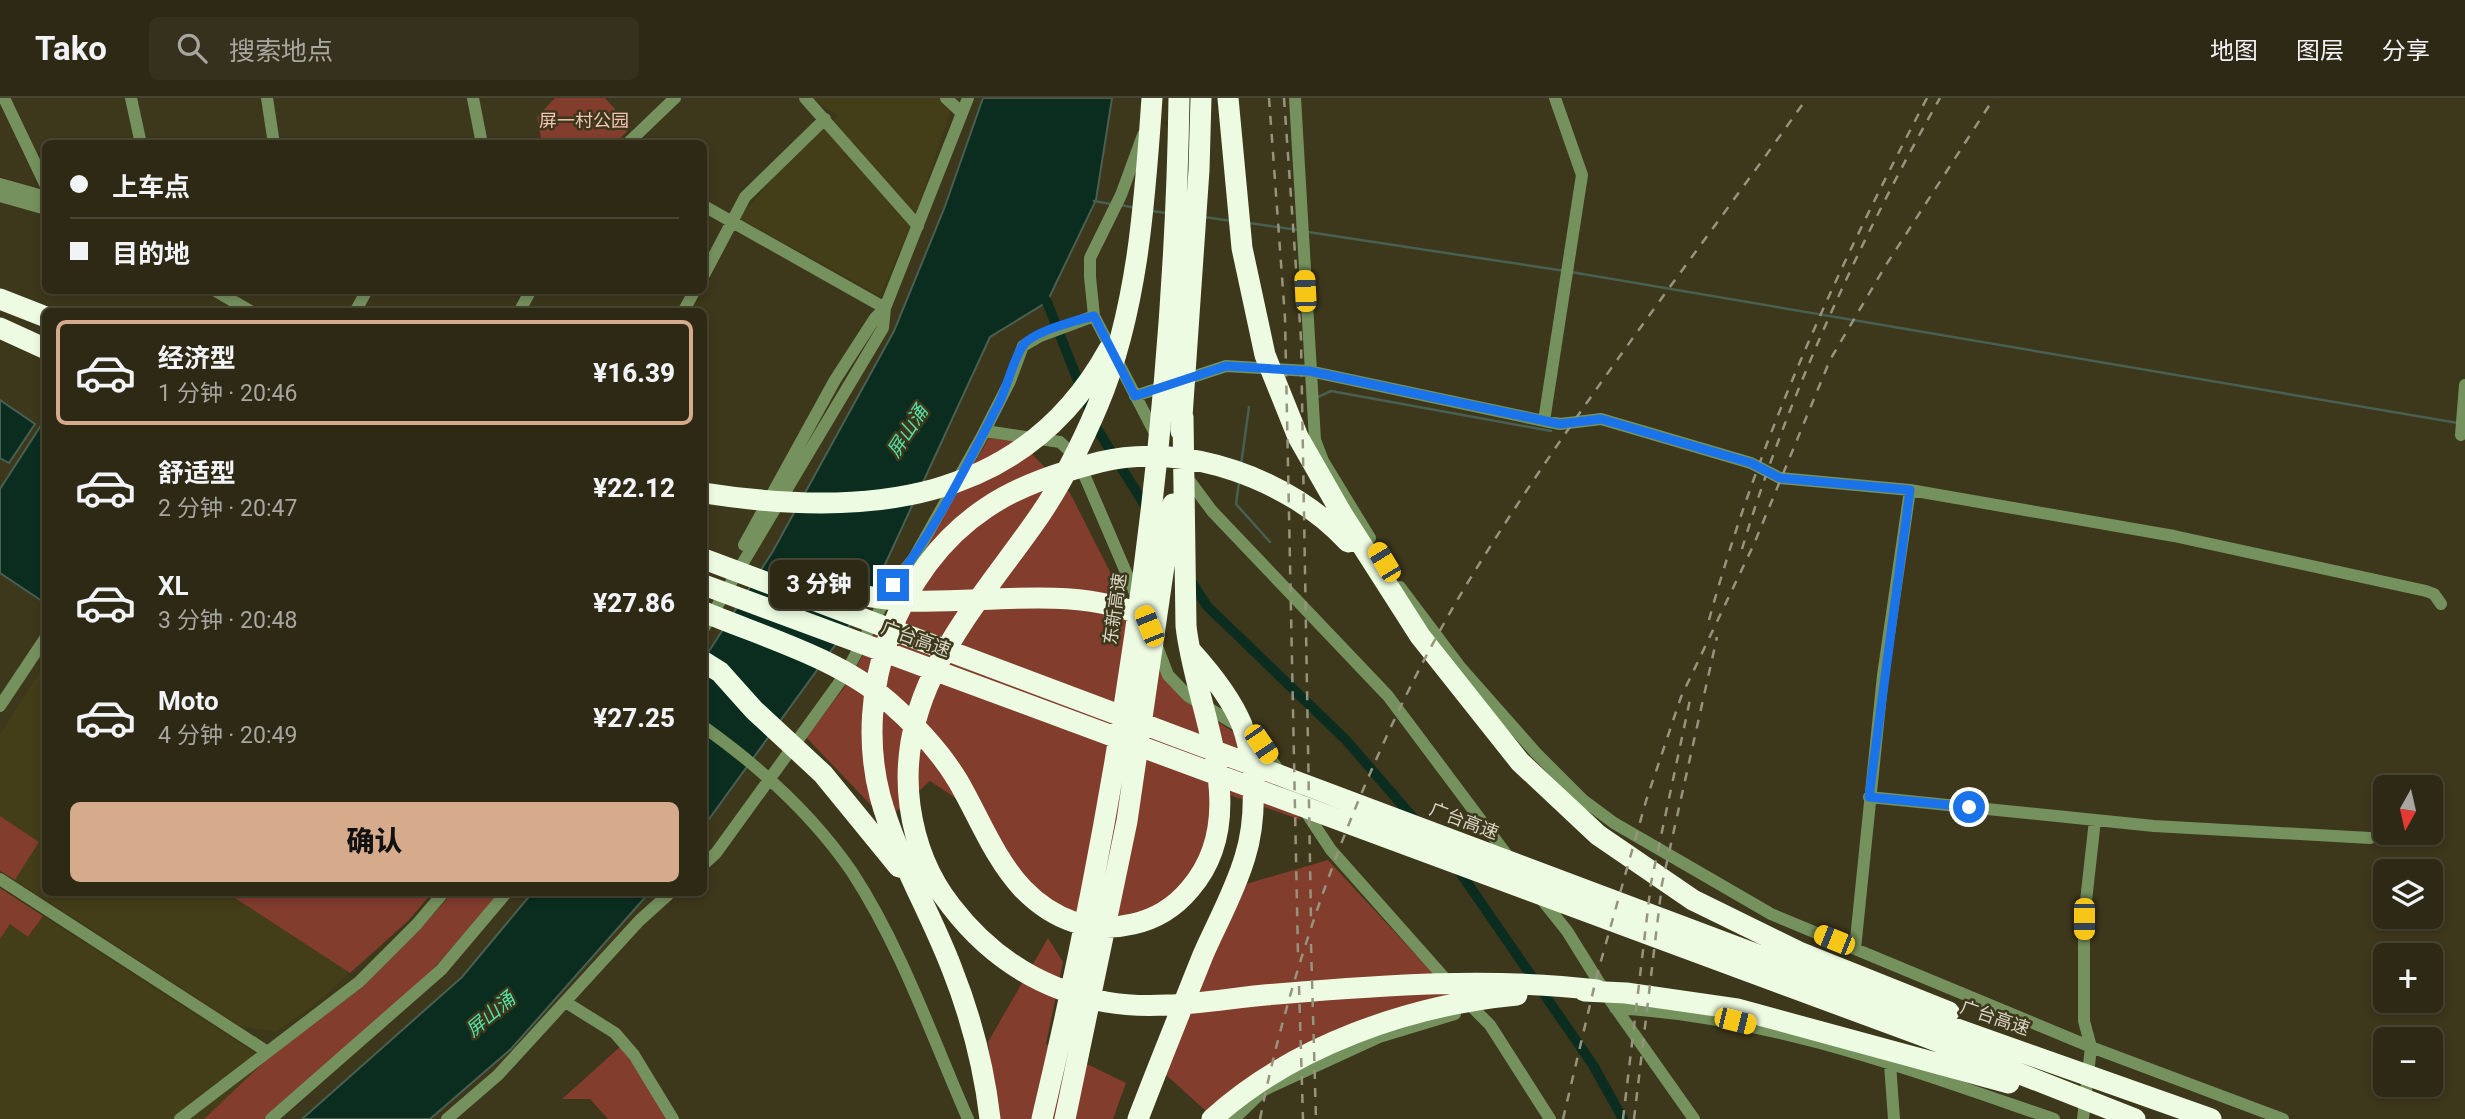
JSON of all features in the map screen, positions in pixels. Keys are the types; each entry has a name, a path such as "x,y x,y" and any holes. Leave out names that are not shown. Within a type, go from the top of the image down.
{"highway":[{"path":"1154,98 1142,216 1124,315 1105,388 1071,462 1041,512 955,632 918,706 908,765 911,812 925,864 945,899 977,937 1018,969 1062,991 1112,1003 1160,1004 1321,990 1498,983 1664,998 1769,1016 2129,1117"},
{"name":"东新高速","path":"1042,1119 1070,997 1111,785 1142,582 1168,344 1179,98"},
{"path":"1065,1119 1127,821 1148,694 1183,417 1199,170 1200,98"},
{"path":"1228,98 1242,248 1265,355 1298,437 1342,514 1420,636 1520,762 1598,835 1693,900 1799,952 2122,1086"},
{"path":"0,299 42,315"},
{"path":"707,493 783,501 869,502 926,493 961,482 1018,452 1065,411 1102,360 1124,315"},
{"path":"0,327 42,340"},
{"path":"0,327 42,347"},
{"path":"707,613 830,666 886,700 942,758 1006,867 1042,906 1064,919 1098,930 1144,922 1181,900 1201,876 1218,834 1218,792 1213,751 1189,654 1186,626 1183,417"},
{"path":"990,1119 983,1071 968,1013 952,968 880,798 874,767 872,738 876,684 893,624 916,579 935,553 986,508 1063,471 1108,460 1143,457 1216,464 1256,477 1298,500 1333,526 1387,584"},
{"path":"707,559 872,597 930,601 1052,600 1117,608 1142,615 1166,628 1208,671 1241,724 1248,751 1252,809 1249,842 1235,887 1177,1019 1138,1119"},
{"name":"广台高速","path":"707,559 1910,1012 2211,1119"},
{"name":"广台高速","path":"707,586 1926,1037 2129,1117"},
{"path":"707,664 720,673 754,710 823,774 878,840 921,900"},
{"path":"1212,1119 1281,1068 1340,1041 1407,1017 1481,999 1597,990"}],"street":[{"path":"4,98 42,178"},
{"path":"131,98 140,140"},
{"path":"267,98 273,140"},
{"path":"473,98 481,140"},
{"path":"631,140 675,98"},
{"path":"805,98 918,226"},
{"path":"946,98 962,113"},
{"path":"707,618 716,593 835,380 875,318 885,308 968,98"},
{"path":"1154,98 1121,195 1090,258 1094,316 1153,432 1212,511 1388,696 1480,821 1567,931 1615,1008 1694,1119"},
{"path":"1295,98 1315,440 1323,461 1396,583 1461,668 1536,753 1583,800 1614,823 1771,914 2091,1047 2283,1119"},
{"path":"1544,421 1582,175 1555,98"},
{"path":"707,270 746,197 825,119"},
{"path":"0,184 42,196"},
{"path":"0,195 42,208"},
{"path":"707,208 885,308"},
{"path":"221,294 244,308"},
{"path":"707,861 716,853 844,676 893,585 914,558 985,431 1010,382 1019,351 1027,342 1076,320 1094,316"},
{"path":"1135,396 1226,366 1309,371 1560,424 1601,419 1751,463 1780,478 1910,490 2174,536 2426,591 2434,594 2441,604"},
{"path":"2461,430 2465,385"},
{"path":"985,431 1060,442 1077,458 1110,530 1168,675 1188,696 1235,724 1261,744 1331,850 1424,959 1490,1025 1550,1119"},
{"path":"1855,949 1869,797 1910,490"},
{"path":"0,706 42,642"},
{"path":"707,729 761,770 800,810 851,871 884,929 968,1119"},
{"path":"1869,797 2095,820 2370,838"},
{"path":"2083,1119 2091,1047 2084,1021 2084,919 2095,820"},
{"path":"0,879 266,1051"},
{"path":"180,1119 359,982 417,924 441,896"},
{"path":"271,1119 441,970 504,896"},
{"path":"447,1119 498,1075 567,1003 639,921 667,896"},
{"path":"567,1003 615,1033 634,1055 673,1119"},
{"path":"1234,1119 1264,1090 1379,1037 1473,1008"},
{"path":"1615,1008 1670,1011 1735,1021 1825,1043 2054,1119"},
{"path":"1890,1064 1894,1119"}],"shaded area":[{"path":"811,98 955,98 917,211 880,296 739,218 779,171 838,116"},
{"path":"42,669 42,896 232,896 350,973 310,1009 275,1032 240,1026 15,880 39,842 0,816 0,734"},
{"path":"43,916 266,1060 204,1119 0,1119 0,939 10,924 29,937"}],"green space":[{"name":"屏一村公园","path":"555,98 605,98 631,127 619,140 541,140 537,117"},
{"path":"989,438 1019,441 1070,493 1165,680 1187,702 1235,733 1301,820 1227,794 1195,873 1155,910 1122,921 1062,911 1019,875 988,820 930,781 886,821 806,737 844,688"},
{"path":"0,816 39,842 15,880 0,871"},
{"path":"1328,860 1453,995 1207,1112 1153,1063 1239,886"},
{"path":"0,888 43,916 28,937 10,924 0,939"},
{"path":"232,896 429,896 408,921 350,973"},
{"path":"449,896 497,896 426,977 264,1119 204,1119 266,1060 361,988"},
{"path":"1048,938 1063,962 1046,1044 1126,1083 1113,1119 996,1119 988,1042"},
{"path":"621,1046 669,1119 608,1119 590,1099 562,1099"}],"water":[{"name":"屏山涌","path":"983,98 1112,98 1096,200 1047,302 990,337 870,597 707,822 707,654 773,551 894,331 944,209"},
{"path":"0,400 35,424 9,463 0,458"},
{"path":"40,427 42,428 42,601 0,573 0,489"},
{"name":"屏山涌","path":"530,896 646,896 511,1049 430,1119 302,1119 462,977"}],"waterway":[{"path":"1094,201 1111,204"},
{"path":"1121,205 1135,208"},
{"path":"1152,211 1166,213"},
{"path":"1204,217 1232,221"},
{"path":"1249,223 1298,230"},
{"path":"1308,232 1565,271"},
{"path":"1571,272 2458,423"},
{"path":"1039,291 1047,302 1097,429 1148,510"},
{"path":"1318,397 1331,391 1551,431"},
{"path":"1241,465 1249,407"},
{"path":"1239,482 1236,504 1270,542"},
{"path":"1189,578 1207,606 1346,740 1416,821"},
{"path":"1457,868 1593,1065 1623,1119"}],"railway":[{"path":"1269,98 1285,318 1298,955"},
{"path":"1284,98 1301,339 1311,920"},
{"path":"1260,1119 1295,980 1318,908 1372,768 1437,635 1552,452 1807,98"},
{"path":"1709,620 1752,485 1804,353 1863,224 1927,98"},
{"path":"1742,549 1781,434 1829,318 1882,205 1940,98"},
{"path":"1563,1119 1597,975 1646,801 1681,697 1754,544 1830,360 1886,265 1994,98"},
{"path":"1634,1119 1662,884 1717,637"},
{"path":"1623,1119 1651,883 1691,695"},
{"path":"1311,944 1316,1119"},
{"path":"1299,986 1303,1119"}],"route":[{"path":"893,585 914,558 981,438 1010,382 1019,351 1027,342 1076,320 1094,316 1135,396 1226,366 1309,371 1560,424 1601,419 1751,463 1780,478 1910,490 1883,675 1869,797 1969,807"}]}
